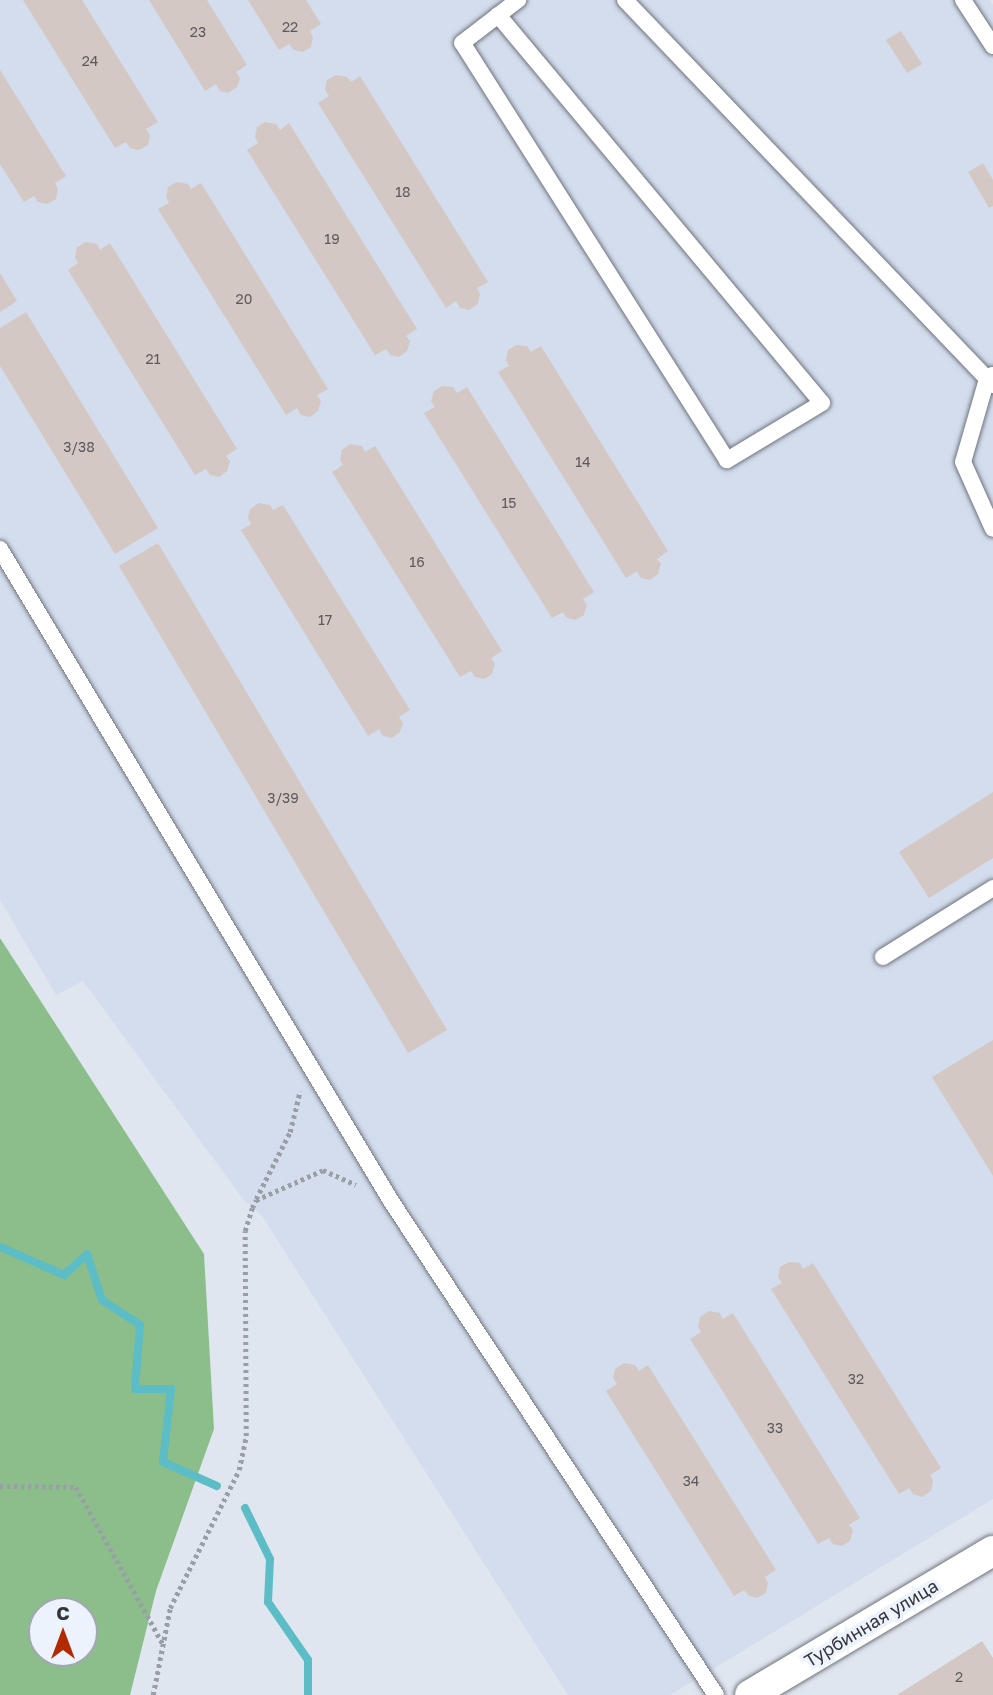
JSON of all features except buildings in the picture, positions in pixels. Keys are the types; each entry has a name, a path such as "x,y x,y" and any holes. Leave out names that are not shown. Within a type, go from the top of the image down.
{"street":[{"name":"Турбинная улица","path":"750,1695 993,1551"}],"lane":[{"path":"498,15 822,403 727,460 462,43 498,15 518,0"},
{"path":"625,0 991,380 963,462 993,529"},
{"path":"963,0 993,46"},
{"path":"0,549 391,1200 716,1695"},
{"path":"883,957 993,888"}],"path":[{"path":"153,1695 170,1608 239,1470 246,1436 245,1231 256,1200 290,1132 306,1060"},
{"path":"256,1200 323,1170 391,1200"},
{"path":"0,1486 76,1487 163,1645"}],"shaded area":[{"path":"0,0 990,0 993,5 993,1499 670,1695 568,1695 262,1216 243,1199 83,981 56,995 0,900"}],"green space":[{"path":"0,938 204,1254 214,1429 156,1591 130,1695 0,1695"}],"waterway":[{"path":"0,1247 64,1275 87,1254 102,1300 140,1325 135,1389 171,1389 163,1462 217,1486"},
{"path":"245,1508 270,1559 268,1602 308,1660 308,1695"}]}
